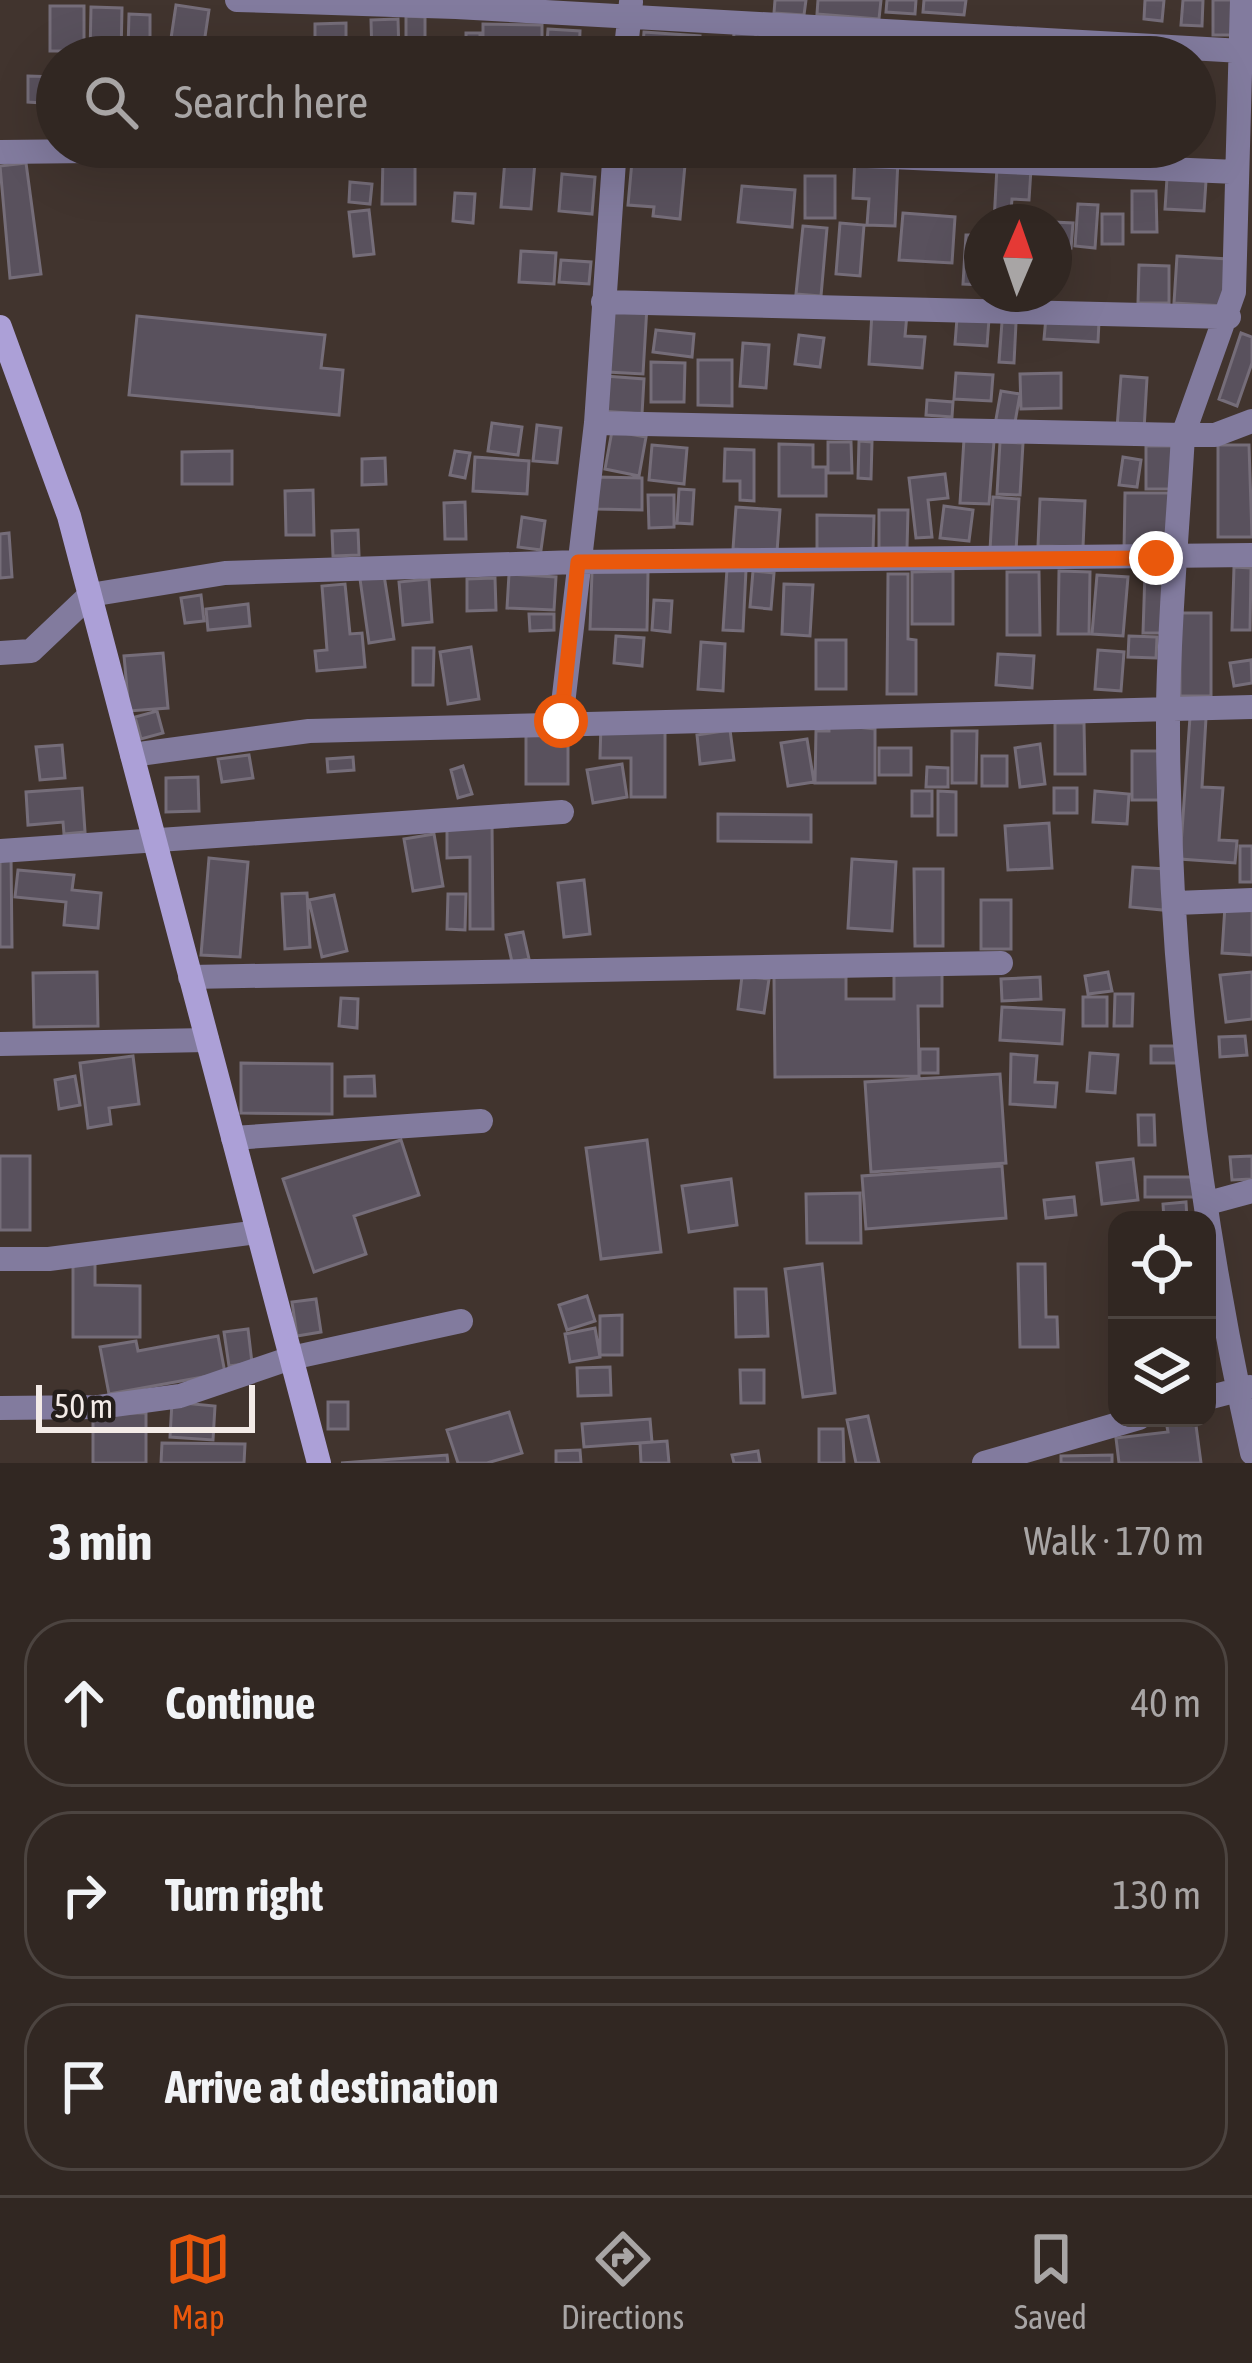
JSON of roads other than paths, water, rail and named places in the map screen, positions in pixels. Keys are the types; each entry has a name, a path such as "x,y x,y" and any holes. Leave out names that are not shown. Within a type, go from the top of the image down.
{"main road":[{"path":"0,327 69,516 319,1463"}],"street":[{"path":"237,0 631,8 1029,36"},
{"path":"1242,0 1243,137 1236,172 1238,300 1183,435 1168,709 1184,1018 1208,1203 1245,1388 1252,1453"},
{"path":"1216,49 1242,51"},
{"path":"0,152 36,152"},
{"path":"561,721 596,423 613,168"},
{"path":"1144,168 1236,172"},
{"path":"603,302 1238,300"},
{"path":"596,423 1215,435 1252,421"},
{"path":"0,653 31,651 90,596 225,573 578,562 1252,555"},
{"path":"132,755 309,731 1252,706"},
{"path":"0,851 562,812"},
{"path":"1177,903 1252,900"},
{"path":"190,977 1001,963"},
{"path":"0,1044 207,1040"},
{"path":"233,1138 481,1120"},
{"path":"1208,1203 1252,1191"},
{"path":"0,1259 49,1259 258,1232"},
{"path":"0,1408 99,1407 180,1396 291,1358 461,1321"},
{"path":"984,1463 1108,1427"}]}
